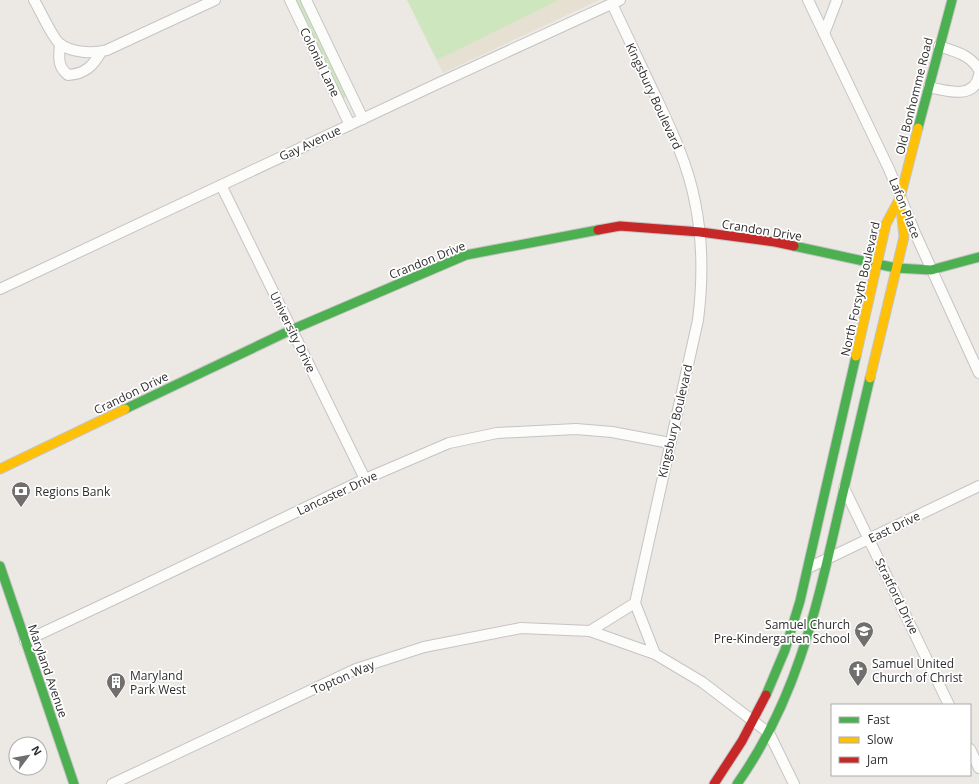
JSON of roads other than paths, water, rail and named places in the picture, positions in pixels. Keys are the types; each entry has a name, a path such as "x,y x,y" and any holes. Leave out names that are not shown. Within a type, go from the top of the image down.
{"street":[{"path":"34,0 60,44 68,48 87,53 101,52 215,0"},
{"name":"Colonial Lane","path":"290,0 350,125"},
{"name":"Colonial Lane","path":"306,0 363,119"},
{"name":"Lafon Place","path":"808,0 889,169 931,270 979,373"},
{"path":"824,34 837,0"},
{"name":"Old Bonhomme Road","path":"900,198 952,0"},
{"name":"Gay Avenue","path":"0,288 616,2"},
{"name":"Kingsbury Boulevard","path":"616,2 681,154 695,201 700,232 702,278 698,320 635,603"},
{"path":"60,44 59,59 62,70 68,75 78,74 90,67 101,52"},
{"path":"939,46 965,55 975,62 979,70"},
{"path":"929,87 953,92 963,92 971,89 978,82 979,75"},
{"name":"University Drive","path":"221,185 366,479"},
{"path":"737,784 769,733 780,711 803,650 828,559 904,237 900,198"},
{"name":"North Forsyth Boulevard","path":"714,784 731,761 769,692 782,661 792,631 808,568 886,224 900,198"},
{"name":"Crandon Drive","path":"0,469 292,330 466,255 620,226 700,232 775,242 896,268 931,270 979,258"},
{"name":"Lancaster Drive","path":"25,641 366,479 449,444 497,433 576,429 612,432 670,443"},
{"name":"East Drive","path":"808,568 979,486"},
{"name":"Stratford Drive","path":"844,488 949,704"},
{"name":"Maryland Avenue","path":"0,566 74,784"},
{"path":"590,631 635,603 655,654 702,682 769,733 794,784"},
{"name":"Topton Way","path":"112,784 356,669 424,647 521,628 590,631 655,654"},
{"path":"971,751 979,768"}],"place":[{"name":"Regions Bank","path":"21,508"},
{"name":"Samuel Church Pre-Kindergarten School","path":"864,648"},
{"name":"Samuel United Church of Christ","path":"858,687"},
{"name":"Maryland Park West","path":"116,699"}]}
